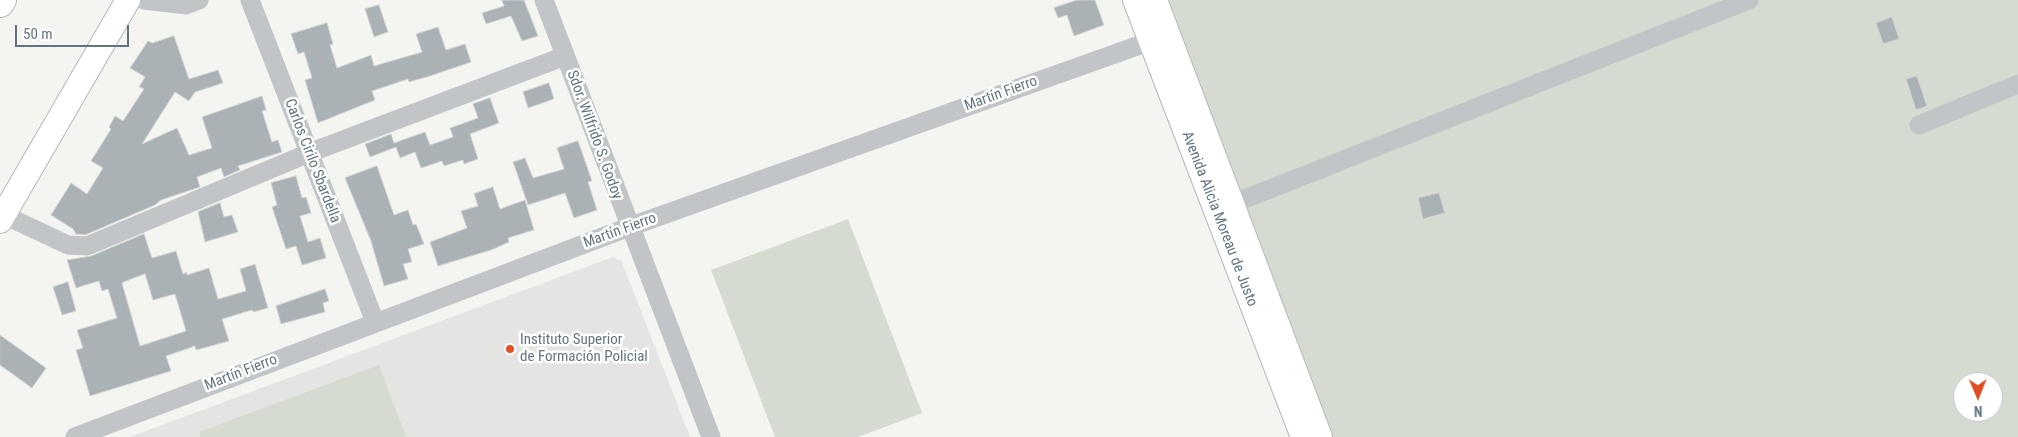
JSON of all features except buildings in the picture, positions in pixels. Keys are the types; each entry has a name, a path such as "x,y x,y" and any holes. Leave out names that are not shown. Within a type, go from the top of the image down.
{"main road":[{"path":"2,218 128,0"},
{"name":"Avenida Alicia Moreau de Justo","path":"1136,0 1159,36 1232,204 1320,437"},
{"name":"Avenida Alicia Moreau de Justo","path":"1155,0 1159,36 1302,437"}],"street":[{"path":"144,0 186,5 199,0"},
{"name":"Carlos Cirilo Sbardella","path":"250,0 374,322"},
{"name":"Sdor. Wilfrido S. Godoy","path":"544,0 710,437"},
{"path":"1232,204 1749,0"},
{"name":"Martín Fierro","path":"75,437 374,322 629,227 1159,36"},
{"path":"2,218 68,245 87,246 308,153 565,56"},
{"path":"1919,125 2018,84"}],"shaded area":[{"path":"1155,0 1728,0 1733,11 1760,0 2018,0 2018,437 1322,437"},
{"path":"848,219 922,413 858,437 775,437 711,270"},
{"name":"Instituto Superior de Formación Policial","path":"613,257 622,262 690,437 130,437"},
{"path":"379,365 406,437 201,437 199,432"}],"place":[{"name":"Instituto Superior de Formación Policial","path":"510,349"}]}
